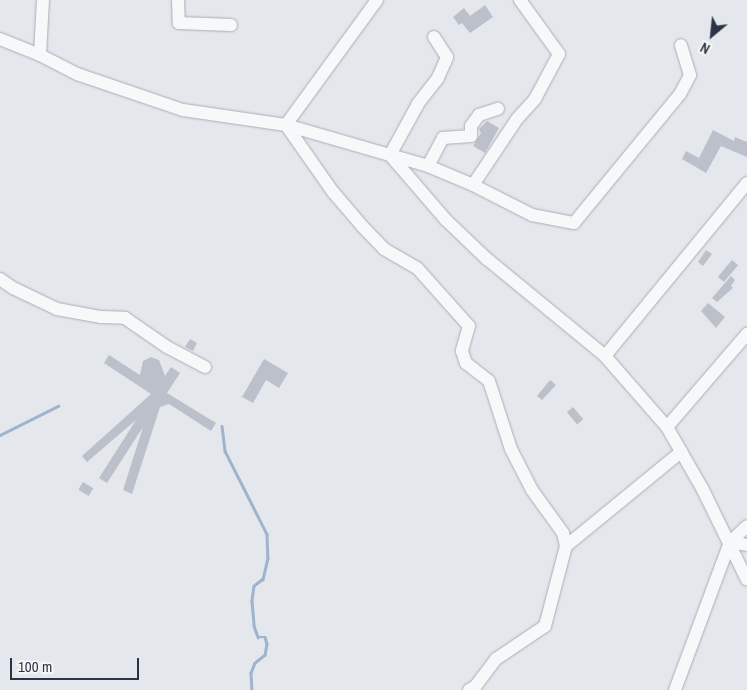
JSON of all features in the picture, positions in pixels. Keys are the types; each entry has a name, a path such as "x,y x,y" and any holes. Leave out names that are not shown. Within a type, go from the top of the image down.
{"street":[{"path":"40,55 43,0"},
{"path":"178,0 179,23 230,25"},
{"path":"286,125 377,0"},
{"path":"473,185 517,119 535,99 559,54 520,0"},
{"path":"390,155 414,111 438,78 445,62 447,56 434,37"},
{"path":"0,39 40,55 77,74 183,110 286,125 390,155 428,166 473,185 532,215 574,223 680,94 690,75 681,45"},
{"path":"428,166 443,138 471,136 472,126 478,115 498,109"},
{"path":"286,125 333,192 362,226 384,249 418,269 469,326 462,351 466,363 489,381 511,449 532,490 563,533 566,546 545,626 496,659 476,686 469,690"},
{"path":"390,155 446,220 488,259 605,356 667,427 730,542 747,580"},
{"path":"605,356 747,183"},
{"path":"0,279 57,309 100,317 125,318 167,347 204,366"},
{"path":"667,427 747,334"},
{"path":"566,546 681,452"},
{"path":"675,690 730,542 747,526"},
{"path":"730,542 747,544"}],"building":[{"path":"485,5 493,17 470,33 462,23 459,25 453,17 464,8 470,16"},
{"path":"487,121 499,128 485,153 473,146 481,133 479,129"},
{"path":"713,130 734,141 735,137 747,142 747,157 721,146 706,173 682,159 686,151 699,158"},
{"path":"706,250 712,254 703,266 698,262"},
{"path":"732,260 738,265 724,282 718,277"},
{"path":"731,276 735,280 731,286 733,288 717,302 712,298"},
{"path":"708,303 725,317 716,328 701,311"},
{"path":"190,339 197,343 193,351 185,347"},
{"path":"109,355 140,375 143,361 151,357 159,360 165,376 171,367 180,373 167,393 216,423 211,431 169,404 160,407 132,494 123,490 143,427 107,483 99,478 136,420 87,462 82,456 151,394 104,363"},
{"path":"264,359 288,373 279,388 266,380 253,403 242,397"},
{"path":"550,380 556,385 542,400 537,396"},
{"path":"573,407 583,419 577,424 567,412"},
{"path":"83,482 93,488 89,496 78,490"}],"waterway":[{"path":"0,435 58,406"},
{"path":"222,426 225,451 267,534 268,558 263,579 254,586 252,601 254,626 258,637 265,637 267,644 265,655 255,663 251,673 252,690"}]}
